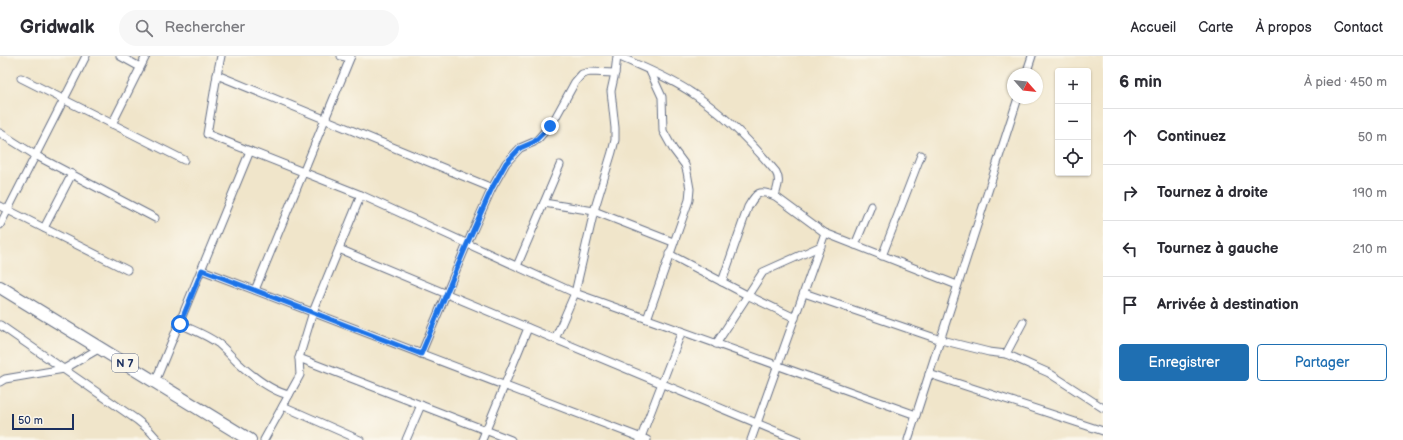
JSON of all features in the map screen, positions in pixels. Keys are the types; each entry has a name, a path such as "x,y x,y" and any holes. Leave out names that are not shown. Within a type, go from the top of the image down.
{"highway":[{"name":"N 7","path":"0,287 250,440"}],"street":[{"path":"0,225 86,56"},
{"path":"120,56 140,67"},
{"path":"112,124 146,56"},
{"path":"221,56 207,134 361,195 575,293 916,415"},
{"path":"255,290 350,57 341,56"},
{"path":"555,339 575,293 594,211 615,140 611,91 617,56 670,80 691,92 725,118 747,138 776,172 779,177 774,196"},
{"path":"1028,68 1032,56"},
{"path":"647,319 689,200 689,181 685,166 663,131 662,97 650,71"},
{"path":"421,354 492,188 511,156 520,148 534,142 553,122 575,82 582,74 590,72 615,73"},
{"path":"217,75 492,188"},
{"path":"21,78 184,160"},
{"path":"908,440 1016,104"},
{"path":"0,133 35,155 155,218"},
{"path":"155,382 250,151"},
{"path":"882,256 921,155"},
{"path":"517,266 560,165"},
{"path":"44,228 72,174"},
{"path":"722,282 748,207 754,196 765,192 774,196 825,233 957,285"},
{"path":"264,440 300,375 300,358 313,312 361,195"},
{"path":"544,203 594,211 673,242"},
{"path":"0,206 127,270"},
{"path":"855,245 871,206"},
{"path":"751,440 825,233"},
{"path":"716,344 763,272 821,246"},
{"path":"339,249 797,440"},
{"path":"669,254 747,295 795,318"},
{"path":"202,270 643,439 682,331"},
{"path":"804,293 941,340 989,352 1006,354 1049,372 1103,408"},
{"path":"1006,354 1023,322"},
{"path":"180,324 218,343 238,362 270,387 279,393 289,395"},
{"path":"0,325 136,420 158,440"},
{"path":"482,440 528,328"},
{"path":"0,382 5,379 64,369 100,348"},
{"path":"300,358 511,440"},
{"path":"929,374 1103,431"},
{"path":"406,440 421,405"},
{"path":"283,406 358,440"}],"route":[{"path":"180,324 202,270 421,354 467,244 492,188 506,163 520,148 534,142 550,126"}]}
